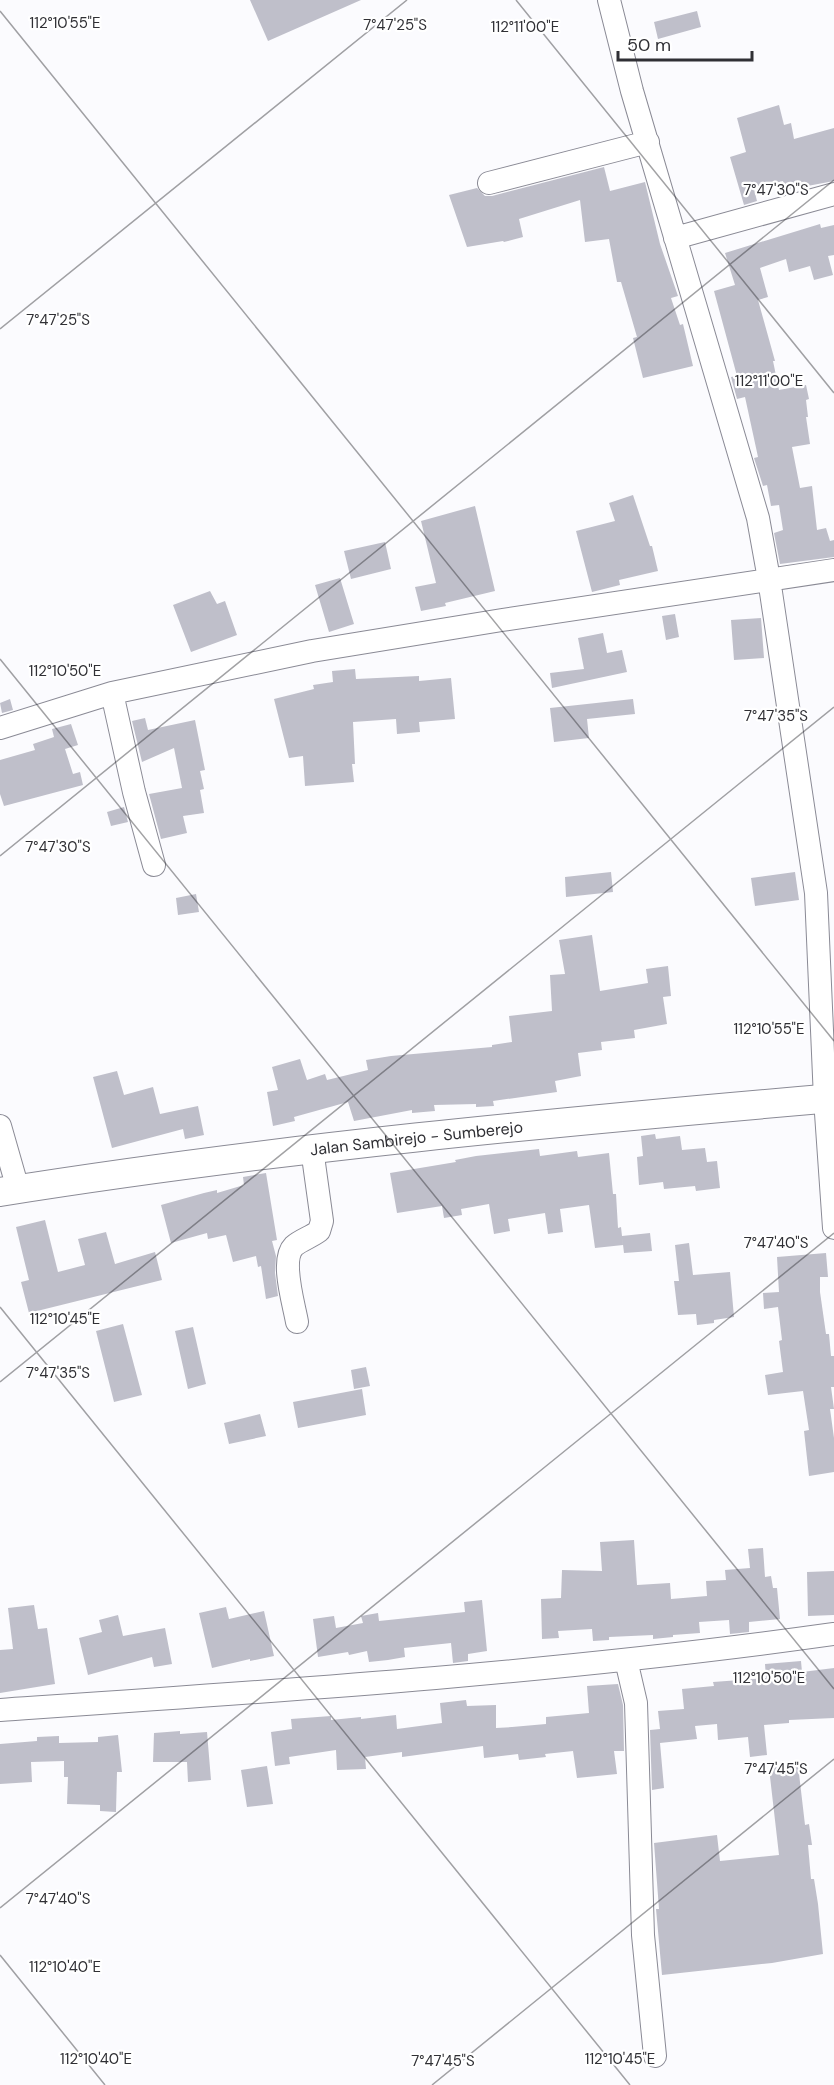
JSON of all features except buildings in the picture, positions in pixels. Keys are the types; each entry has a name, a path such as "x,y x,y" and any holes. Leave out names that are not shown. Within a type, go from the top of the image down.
{"main road":[{"name":"Jalan Sambirejo - Sumberejo","path":"9,1191 176,1165 457,1132 830,1099"}],"street":[{"path":"609,0 675,238 758,518 816,892 830,1099 834,1228"},
{"path":"489,183 648,142"},
{"path":"675,238 834,194"},
{"path":"0,728 112,693 312,651 834,570"},
{"path":"112,693 134,792 154,865"},
{"path":"0,1126 9,1191"},
{"path":"297,1322 290,1287 289,1256 296,1245 319,1231 322,1221 312,1149"},
{"path":"0,1710 288,1691 626,1660 834,1635"},
{"path":"626,1660 636,1704 643,1935 655,2056"}]}
